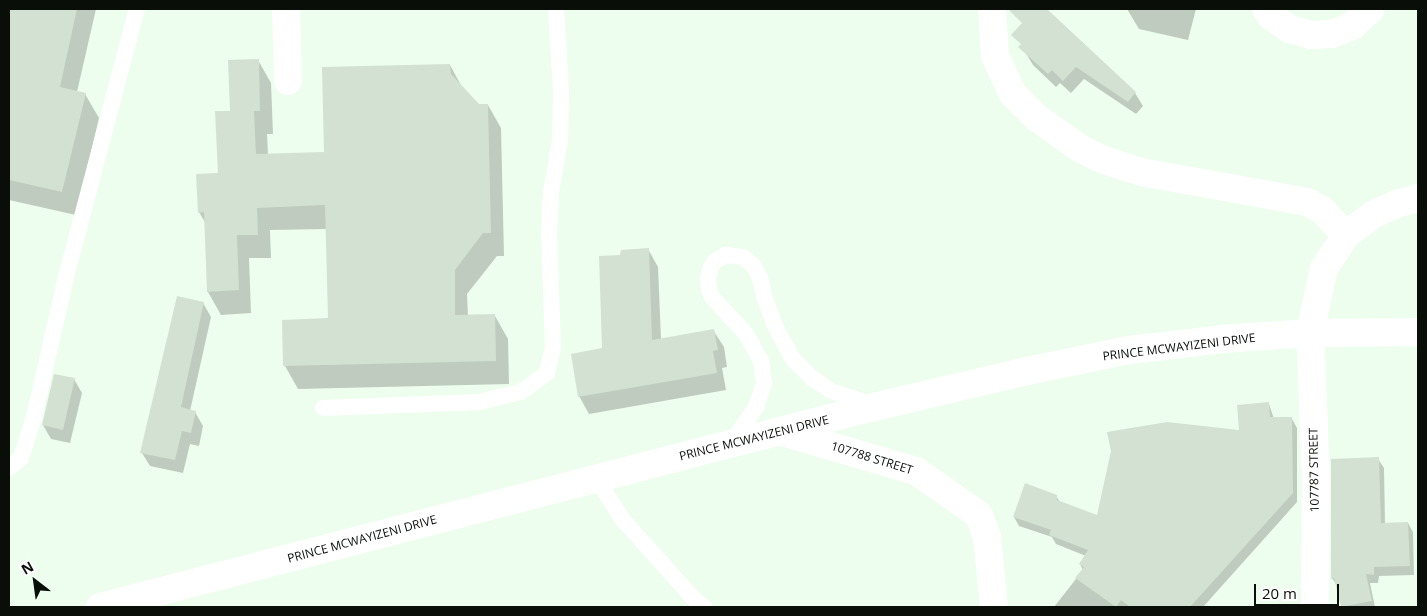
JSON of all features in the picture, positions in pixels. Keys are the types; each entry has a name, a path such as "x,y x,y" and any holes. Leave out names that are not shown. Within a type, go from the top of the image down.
{"street":[{"path":"286,9 288,81"},
{"path":"992,9 995,56 1012,94 1037,118 1081,149 1104,160 1141,172 1307,202 1322,210 1346,235"},
{"path":"1266,9 1272,17 1290,29 1311,35 1332,34 1352,26 1372,9"},
{"name":"107787 STREET","path":"1315,607 1316,480 1310,334 1324,268 1346,235 1374,214 1396,204 1418,198"},
{"name":"PRINCE MCWAYIZENI DRIVE","path":"100,607 876,406 1027,371 1129,350 1222,339 1310,334 1418,332"},
{"name":"107788 STREET","path":"779,431 916,471 979,515 988,537 994,607"}],"lane":[{"path":"9,468 21,458 34,417 66,277 137,9"},
{"path":"323,408 479,402 521,392 547,373 553,347 549,235 551,192 560,140 561,92 556,9"},
{"path":"731,443 756,407 764,384 761,361 746,334 716,301 709,290 708,279 711,267 714,262 725,255 743,258 753,265 760,278 765,299 777,330 793,359 812,378 831,391 876,406"},
{"path":"596,478 623,520 692,597 704,607"}],"building":[{"path":"9,9 77,9 60,87 86,93 62,192 9,180"},
{"path":"1008,9 1047,9 1136,92 1128,102 1076,67 1063,81 1052,70 1048,74 1018,47 1021,44 1011,35 1022,23"},
{"path":"259,59 260,111 254,111 256,154 324,152 322,67 450,64 451,74 479,104 488,104 491,233 483,233 455,270 455,315 495,314 496,361 283,366 282,320 328,318 325,205 257,208 258,235 237,235 239,290 207,292 204,212 198,213 196,174 218,173 215,111 230,111 228,60"},
{"path":"649,248 652,340 714,329 718,350 713,351 717,373 578,397 571,354 602,348 599,256 620,255 621,250"},
{"path":"177,296 204,302 181,407 196,411 191,433 182,431 175,460 140,453"},
{"path":"54,374 75,378 63,430 42,425"},
{"path":"1269,402 1270,417 1292,417 1293,493 1190,607 1130,607 1121,600 1116,607 1075,578 1084,567 1079,564 1088,550 1049,535 1051,530 1013,517 1025,483 1057,495 1057,500 1097,515 1111,451 1107,432 1167,422 1239,430 1237,405"},
{"path":"1379,457 1381,523 1408,522 1410,566 1374,567 1374,575 1366,574 1372,601 1341,607 1334,578 1331,579 1331,459"}]}
